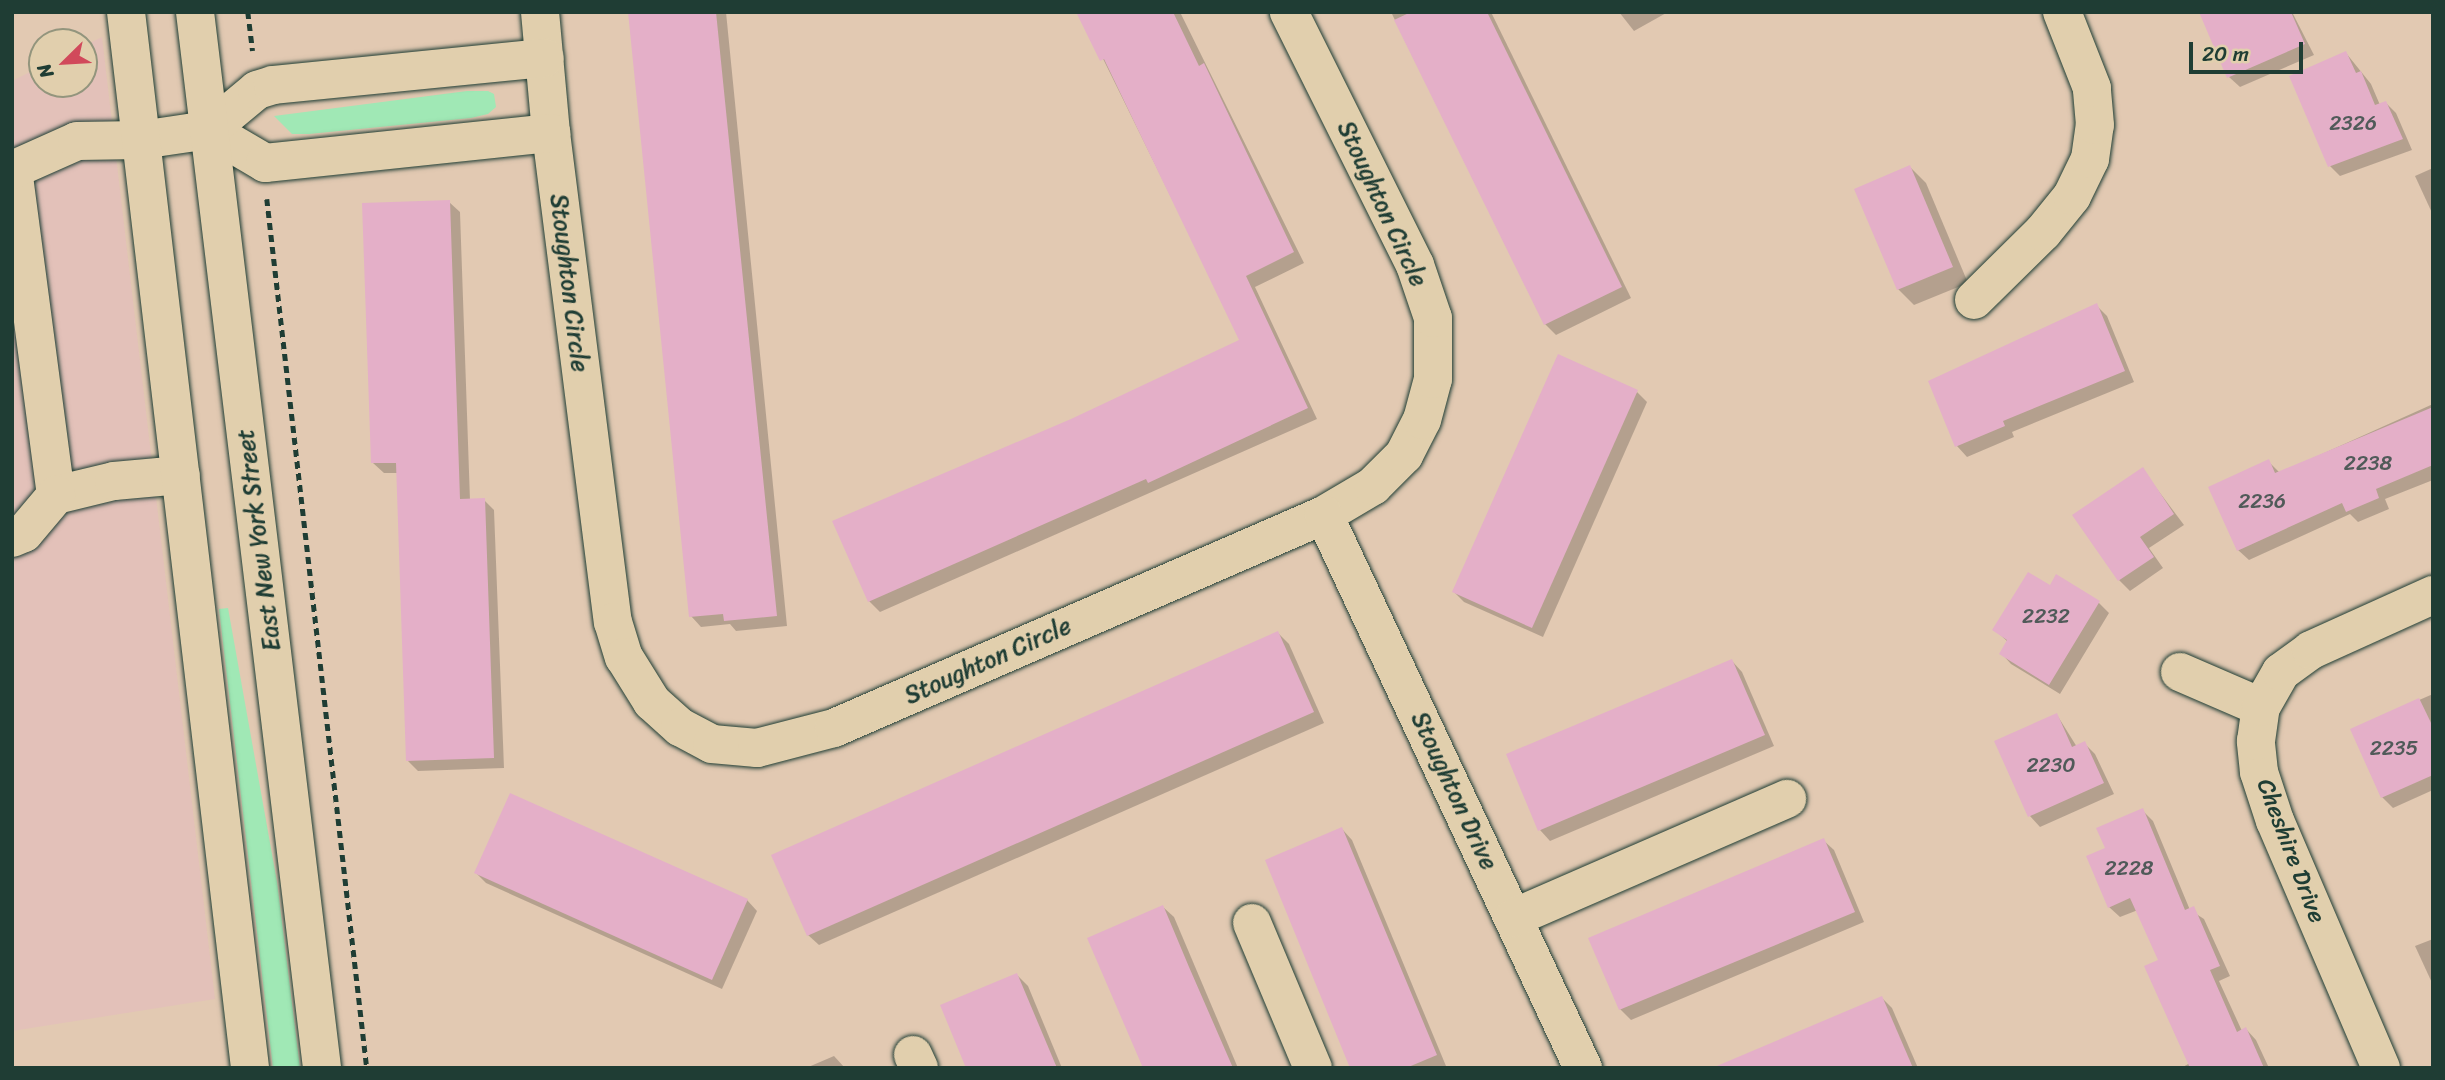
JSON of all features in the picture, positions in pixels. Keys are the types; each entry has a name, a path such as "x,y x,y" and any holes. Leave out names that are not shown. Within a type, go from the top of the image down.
{"street":[{"path":"126,12 250,1068"},
{"name":"East New York Street","path":"195,12 322,1068"},
{"name":"Stoughton Circle","path":"540,12 551,133 613,622 624,657 652,702 680,727 712,744 757,748 834,728 1324,514 1373,486 1404,455 1422,420 1433,379 1433,318 1415,265 1289,12"},
{"path":"1975,300 2050,223 2072,196 2090,159 2095,125 2092,88 2062,12"},
{"path":"56,495 13,170 77,141 141,140 209,131 257,90 273,85 545,58"},
{"path":"209,131 265,163 551,133"},
{"path":"12,538 24,533 56,495 114,481 181,475"},
{"name":"Stoughton Drive","path":"1324,514 1583,1068"},
{"name":"Cheshire Drive","path":"2381,1068 2275,821 2259,772 2261,708 2281,672 2311,650 2433,595"},
{"path":"2180,672 2261,708"},
{"path":"1513,918 1787,799"},
{"path":"1252,923 1313,1068"}],"path":[{"path":"248,12 251,37"},
{"path":"268,213 366,1068"}],"shaded area":[{"path":"102,37 215,999 12,1031 12,81 28,73 28,98 98,98 98,39"}],"green space":[{"path":"467,91 488,91 494,94 496,107 488,114 471,118 309,134 292,134 274,116"},
{"path":"228,608 277,882 300,1068 273,1068 219,609"}],"building":[{"path":"628,12 716,12 777,616 724,621 723,614 689,617"},
{"path":"1076,12 1173,12 1199,66 1204,63 1294,252 1246,276 1308,408 1148,483 1146,479 868,602 832,521 1071,419 1239,340 1104,59 1100,61"},
{"path":"1411,12 1487,12 1622,287 1544,325 1394,20"},
{"path":"2199,12 2291,12 2305,44 2227,78"},
{"path":"2346,51 2356,73 2361,71 2375,105 2386,101 2403,139 2328,167 2289,76"},
{"path":"1910,165 1953,267 1897,290 1854,189"},
{"path":"450,200 460,499 485,498 494,758 406,761 396,463 371,463 362,203"},
{"path":"2097,303 2125,371 2003,421 2005,426 1955,447 1928,381"},
{"path":"1558,354 1638,390 1532,628 1452,592"},
{"path":"2433,407 2433,465 2376,489 2379,498 2346,512 2342,503 2237,551 2208,487 2269,459 2275,473"},
{"path":"2143,467 2174,514 2140,537 2154,557 2118,581 2072,515"},
{"path":"2028,572 2050,585 2056,574 2100,601 2049,685 1999,654 2007,640 1992,630"},
{"path":"1278,631 1314,712 807,936 771,855"},
{"path":"1732,659 1765,735 1538,831 1506,754"},
{"path":"2419,698 2433,727 2433,775 2381,798 2350,729"},
{"path":"2057,713 2072,747 2085,741 2104,783 2028,817 1994,741"},
{"path":"510,793 748,899 712,980 474,873"},
{"path":"2143,808 2185,910 2194,906 2220,966 2210,970 2237,1032 2246,1027 2264,1068 2190,1068 2144,966 2158,960 2130,898 2108,908 2086,856 2105,848 2096,828"},
{"path":"1342,827 1437,1055 1406,1068 1350,1068 1265,860"},
{"path":"1824,838 1855,912 1619,1010 1588,938"},
{"path":"1163,905 1233,1068 1143,1068 1087,938"},
{"path":"1017,973 1057,1068 966,1068 940,1005"},
{"path":"1882,996 1913,1068 1712,1068"}]}
